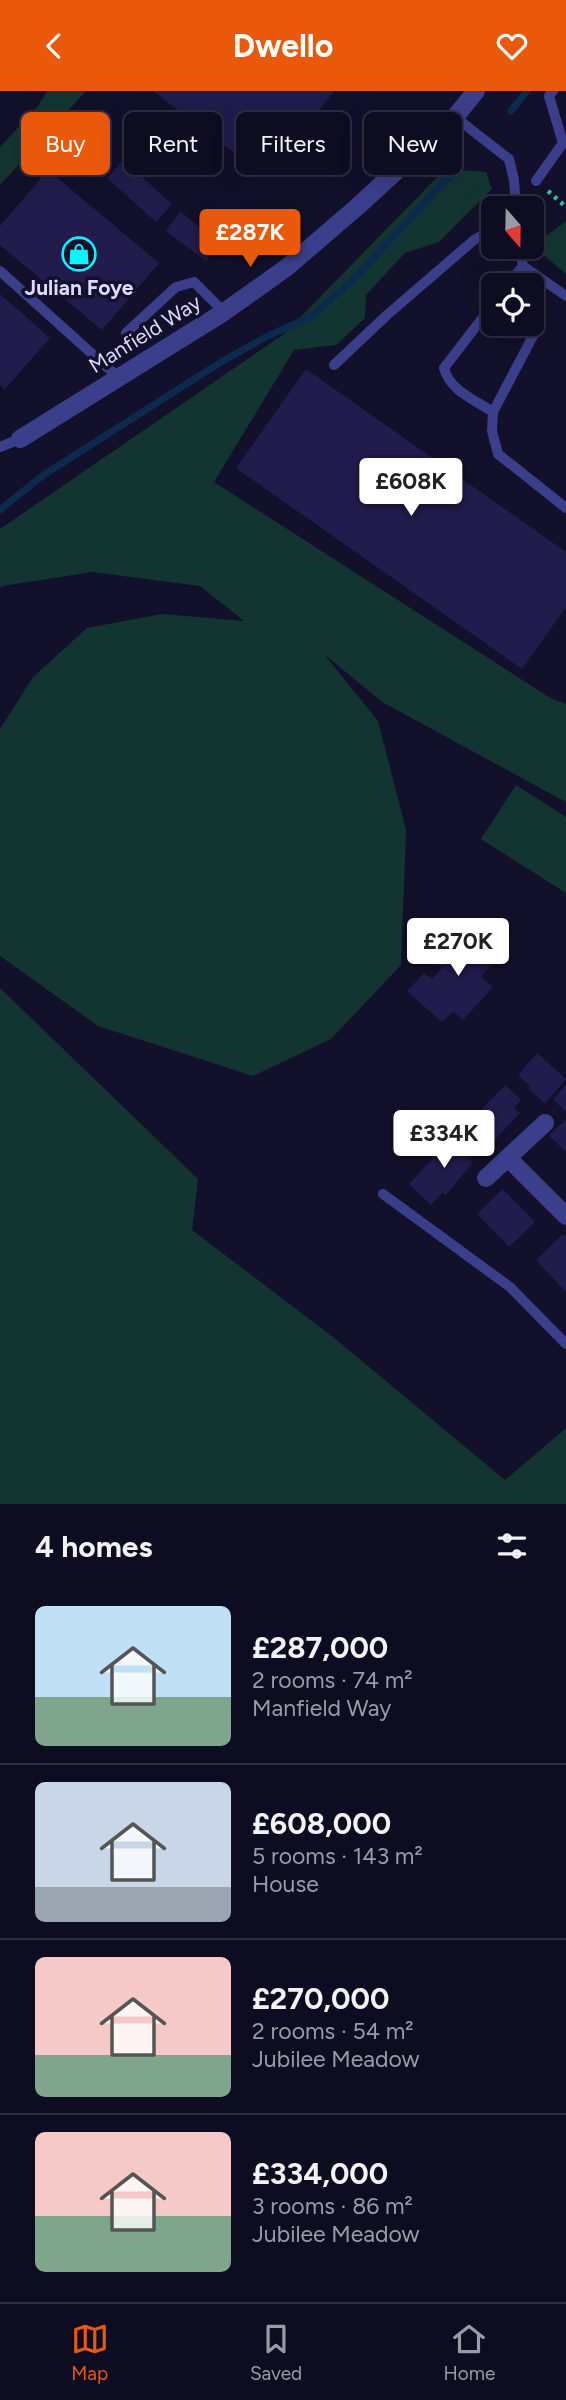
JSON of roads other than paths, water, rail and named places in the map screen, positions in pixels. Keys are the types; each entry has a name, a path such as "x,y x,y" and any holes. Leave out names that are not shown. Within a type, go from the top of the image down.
{"street":[{"name":"Manfield Way","path":"459,112 476,91"},
{"name":"Manfield Way","path":"20,439 224,312 286,268 392,175"},
{"path":"486,1178 545,1123"},
{"path":"509,1159 566,1216"}],"lane":[{"path":"536,181 563,143 549,96 553,91"},
{"path":"462,122 509,159 515,196"},
{"path":"334,365 387,315 481,236"},
{"path":"522,259 526,273"},
{"path":"517,273 523,266"},
{"path":"523,266 566,296"},
{"path":"0,271 119,378"},
{"path":"126,333 176,287 194,282 224,312"},
{"path":"481,320 444,368 452,385 493,412"},
{"path":"533,336 493,412 492,431 498,454 566,508"},
{"path":"0,447 20,439"},
{"path":"383,1194 510,1287 566,1343"}],"waterway":[{"path":"511,111 527,91"},
{"path":"0,510 42,476 221,362 312,316 355,278 450,175"}],"place":[{"name":"Julian Foye","path":"79,254"}]}
